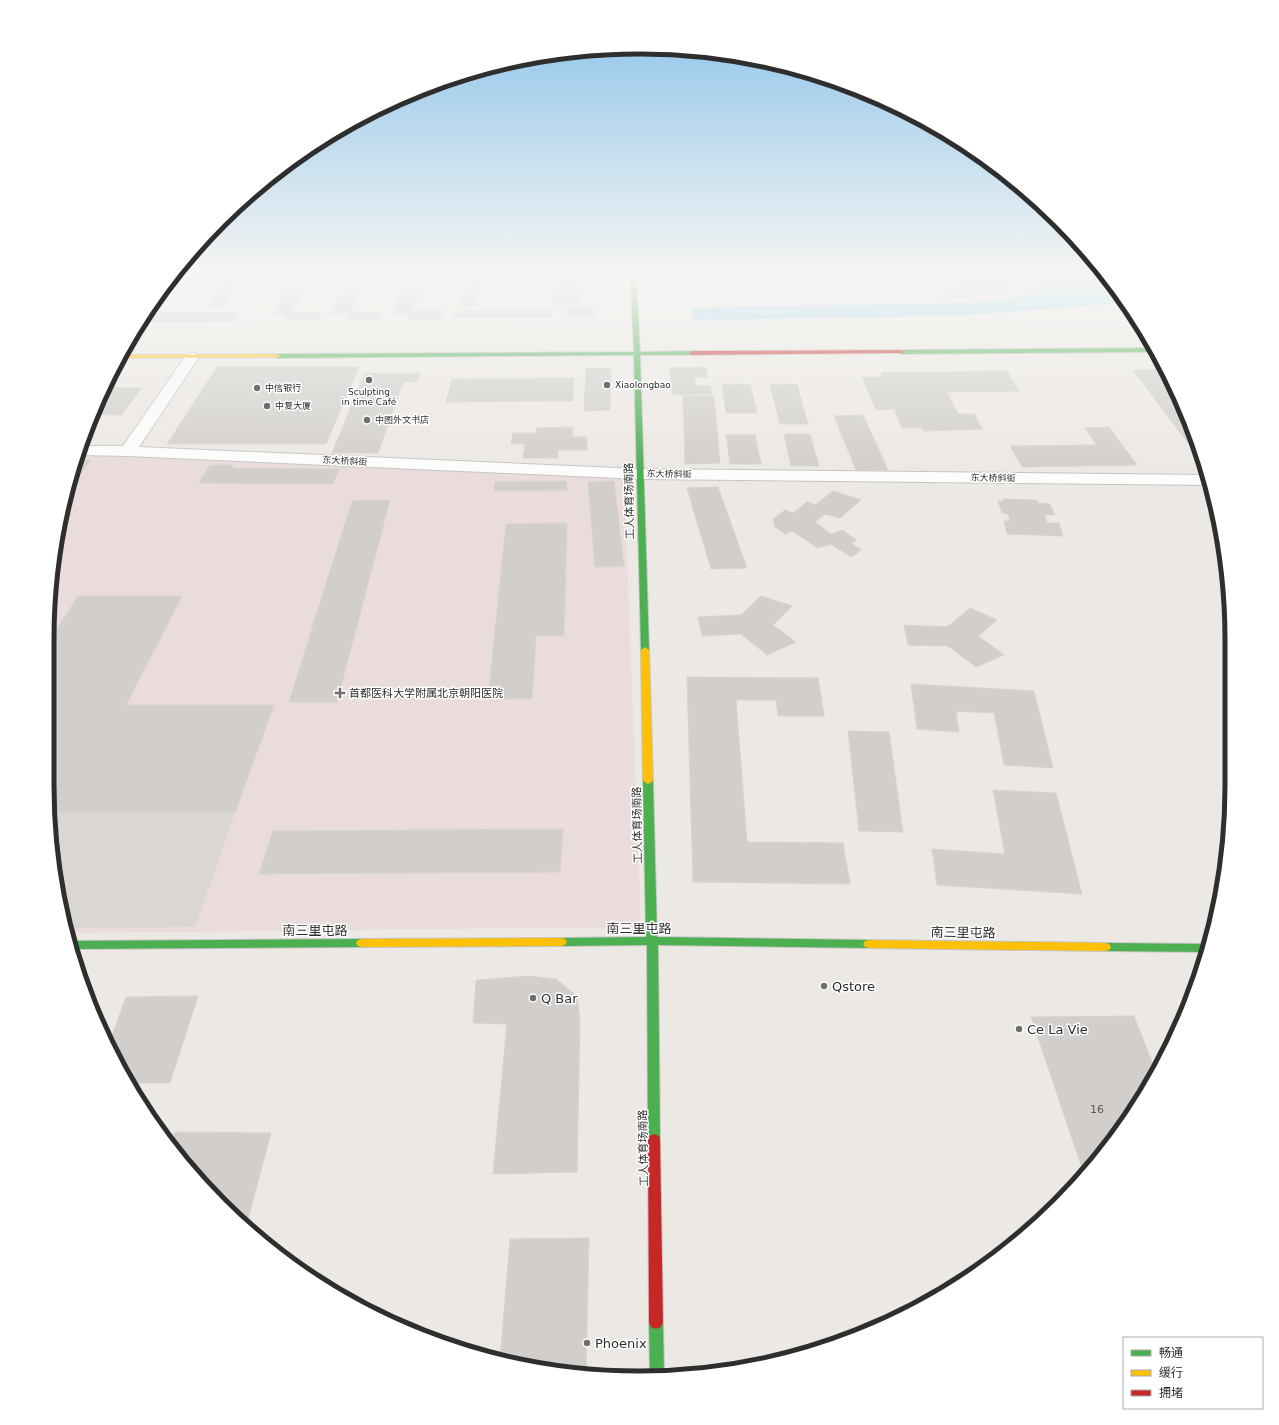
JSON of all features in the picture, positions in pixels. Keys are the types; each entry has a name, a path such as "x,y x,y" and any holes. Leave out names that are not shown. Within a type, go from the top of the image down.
{"main road":[{"name":"工人体育场南路","path":"636,338 652,940 657,1371"},
{"path":"127,357 1144,342"},
{"path":"131,348 1149,350"},
{"name":"南三里屯路","path":"76,945 652,940 1202,948"}],"street":[{"path":"128,451 192,356"},
{"name":"东大桥斜街","path":"85,451 128,451 640,474 1203,480"}],"shaded area":[{"name":"首都医科大学附属北京朝阳医院","path":"84,455 624,478 641,927 73,933 65,900 55,824 54,640 55,601 65,525"},
{"path":"55,813 235,813 195,927 72,928 65,900 59,862"}],"building":[{"name":"中复大厦","path":"217,367 359,367 326,444 167,444"},
{"path":"706,367 708,377 694,377 696,386 710,386 712,394 673,395 669,368"},
{"path":"586,368 611,368 610,410 584,411"},
{"path":"1159,369 1180,415 1194,451 1133,370"},
{"path":"1007,371 1019,391 947,392 958,414 975,414 982,429 924,431 922,428 902,428 894,409 876,410 862,377 882,377 881,373"},
{"path":"365,373 420,373 417,382 403,382 378,453 332,453"},
{"path":"574,378 573,401 446,402 452,379"},
{"path":"750,384 757,413 726,413 722,385"},
{"path":"797,384 808,424 780,424 770,385"},
{"path":"111,387 142,388 121,415 99,414"},
{"path":"683,396 714,396 720,463 685,464"},
{"path":"863,415 888,470 856,470 834,416"},
{"path":"573,427 572,437 587,437 587,450 558,450 558,458 523,458 525,444 511,444 513,433 536,433 537,428"},
{"path":"1109,427 1137,465 1022,467 1010,446 1097,445 1085,428"},
{"path":"784,434 810,434 819,466 791,466"},
{"path":"726,435 755,435 761,464 730,464"},
{"path":"82,460 91,460 77,480"},
{"path":"210,465 232,465 234,468 339,469 333,484 199,483"},
{"path":"566,481 567,490 494,491 495,482"},
{"path":"614,481 624,566 595,567 588,482"},
{"path":"718,487 747,568 711,569 687,488"},
{"path":"833,491 861,500 840,518 825,514 815,522 831,534 843,530 857,541 851,543 861,550 851,557 831,544 818,548 792,531 785,534 775,527 773,519 785,510 793,513 807,502 815,505"},
{"path":"1003,499 1037,500 1038,503 1050,504 1055,515 1045,515 1047,523 1059,523 1063,536 1007,534 1004,521 1010,521 1008,514 1002,513 998,501 1004,501"},
{"path":"390,500 337,702 289,702 352,501"},
{"path":"567,523 564,636 536,636 532,699 488,699 506,524"},
{"path":"78,596 182,596 126,705 274,705 235,813 55,813 54,633"},
{"path":"761,596 792,606 773,625 796,642 767,655 741,634 702,636 698,617 741,615"},
{"path":"970,608 997,620 978,636 1004,655 976,667 948,646 908,645 904,625 947,627"},
{"path":"687,677 818,678 824,716 778,716 776,700 736,700 747,842 843,843 850,884 693,882"},
{"path":"911,684 1034,691 1053,768 1004,765 994,713 956,711 959,732 917,729"},
{"path":"848,731 889,732 903,832 859,831"},
{"path":"993,790 1056,793 1082,894 937,885 932,849 1005,854"},
{"path":"563,829 560,872 259,874 273,831"},
{"path":"529,976 556,979 577,996 580,1020 577,1172 493,1174 507,1024 473,1023 476,980"},
{"path":"198,996 170,1083 135,1083 114,1044 111,1038 126,997"},
{"path":"1134,1016 1154,1066 1126,1111 1082,1169 1031,1017"},
{"path":"175,1132 271,1133 248,1221 225,1200 199,1172 173,1139"},
{"path":"589,1238 586,1368 525,1360 500,1354 510,1239"}],"traffic: fast":[{"path":"636,338 645,650"},
{"path":"901,352 1149,350"},
{"path":"277,356 692,353"},
{"path":"648,781 652,941 654,1140"},
{"path":"561,942 652,941 869,944"},
{"path":"76,945 362,943"},
{"path":"1105,947 1202,948"},
{"path":"656,1322 657,1371"}],"traffic: slow":[{"path":"127,357 277,356"},
{"path":"645,650 648,781"},
{"path":"362,943 561,942"},
{"path":"869,944 1105,947"}],"traffic: jam":[{"path":"692,353 901,352"},
{"path":"654,1140 656,1322"}],"place":[{"name":"Sculpting in time Café","path":"369,380"},
{"name":"Xiaolongbao","path":"607,385"},
{"name":"中信银行","path":"257,388"},
{"name":"中复大厦","path":"267,406"},
{"name":"中图外文书店","path":"367,420"},
{"name":"首都医科大学附属北京朝阳医院","path":"340,693"},
{"name":"Qstore","path":"824,986"},
{"name":"Q Bar","path":"533,998"},
{"name":"Ce La Vie","path":"1019,1029"},
{"name":"Phoenix","path":"587,1343"}]}
